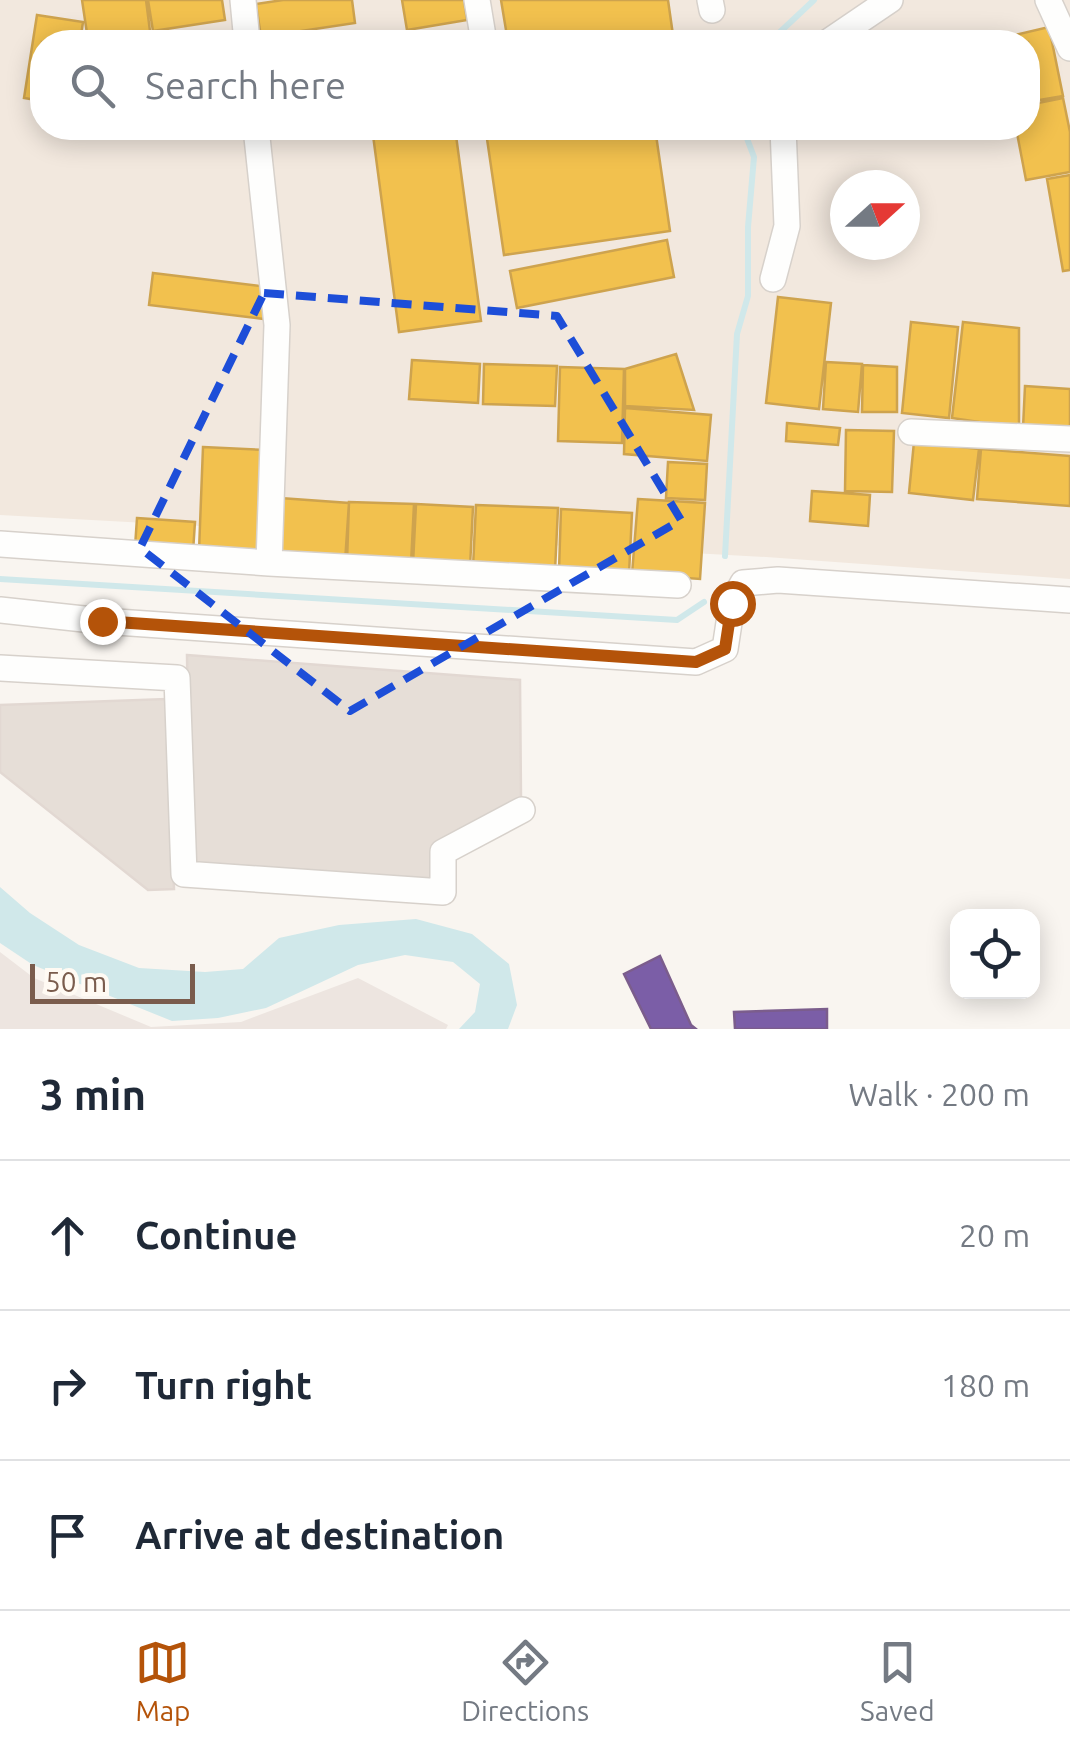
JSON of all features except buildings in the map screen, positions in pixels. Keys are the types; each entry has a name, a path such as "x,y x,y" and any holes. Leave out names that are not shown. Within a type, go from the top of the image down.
{"street":[{"path":"242,0 246,30"},
{"path":"478,0 482,30"},
{"path":"846,30 890,0"},
{"path":"1048,0 1070,48"},
{"path":"257,140 277,325 270,563"},
{"path":"773,278 787,226 783,140"},
{"path":"911,432 1070,439"},
{"path":"0,544 678,586"},
{"path":"0,610 696,662 725,649 732,603 743,583 778,580 1070,600"},
{"path":"0,668 177,678 184,874 443,892 443,852 522,810"}],"highlighted area":[{"path":"264,293 557,316 681,520 350,711 140,548"}],"shaded area":[{"path":"0,0 1070,0 1070,579 766,557 0,515"},
{"path":"0,952 34,978 151,1027 241,1022 358,978 448,1025 446,1029 0,1029"}],"water":[{"path":"0,887 30,913 79,945 139,968 205,972 243,969 279,938 339,925 416,919 472,934 509,964 517,1005 508,1029 459,1029 475,1012 480,984 453,962 405,955 358,965 266,1008 218,1018 172,1021 33,965 0,943"}],"waterway":[{"path":"782,30 814,0"},
{"path":"725,556 737,334 748,296 754,157 748,140"},
{"path":"0,579 677,620 704,602"}],"route":[{"path":"102,621 696,662 725,649 732,603"}]}
